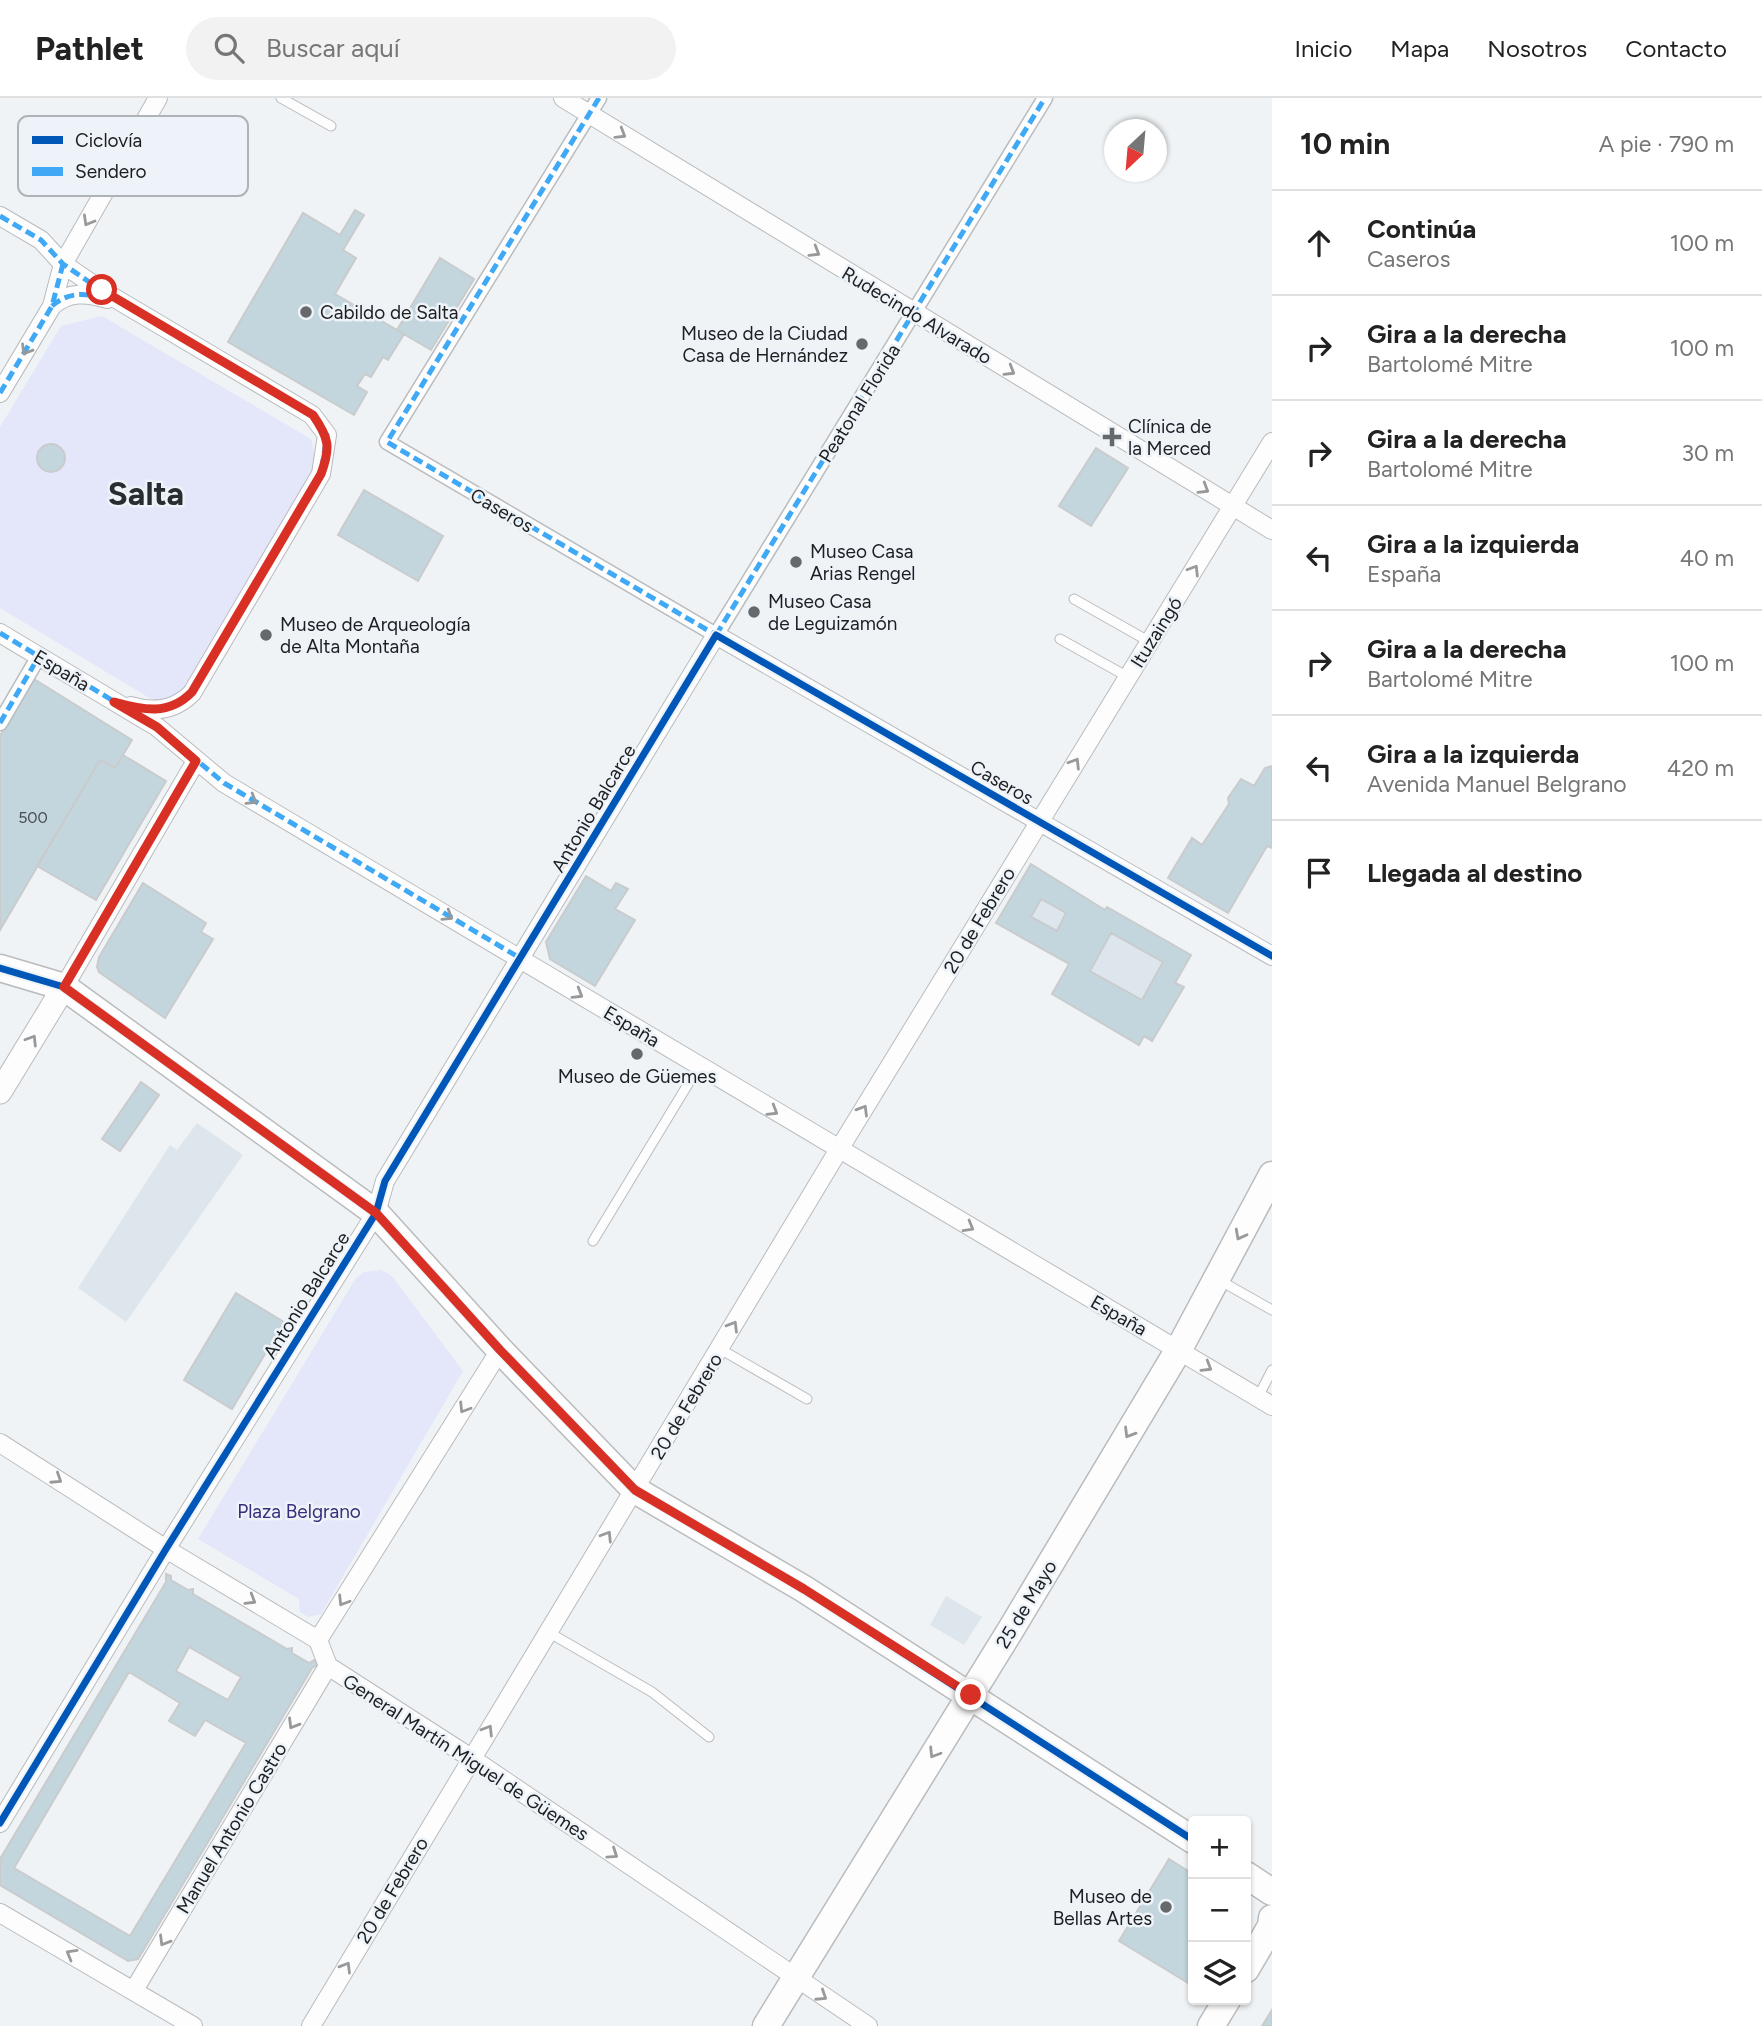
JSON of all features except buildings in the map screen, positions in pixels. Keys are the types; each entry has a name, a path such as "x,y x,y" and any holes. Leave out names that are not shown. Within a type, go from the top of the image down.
{"main road":[{"path":"0,968 64,987 376,1213 500,1350 635,1490 804,1589 1188,1837"},
{"name":"25 de Mayo","path":"766,2026 971,1695 1179,1349 1272,1175"},
{"path":"1251,1878 1272,1892"},
{"path":"1251,1960 1271,1926 1272,1918"},
{"path":"1212,2026 1224,2005"}],"street":[{"path":"148,116 158,98"},
{"name":"Rudecindo Alvarado","path":"563,98 1272,530"},
{"path":"589,114 599,98"},
{"name":"Peatonal Florida","path":"716,635 1045,98"},
{"name":"Caseros","path":"589,114 387,442 1272,956"},
{"path":"0,393 52,306 63,264 102,196"},
{"path":"0,216 41,240 63,264 127,305 313,415 327,435 327,451 321,474 192,692 173,707 148,711 114,702"},
{"path":"52,306 68,296 88,293 127,305"},
{"name":"Ituzaingó","path":"1039,821 1272,442"},
{"name":"España","path":"0,633 157,727 224,783 838,1151 1265,1401"},
{"name":"Antonio Balcarce","path":"0,1823 166,1549 376,1213 385,1181 716,635"},
{"path":"0,723 39,656"},
{"path":"0,1092 196,761"},
{"name":"20 de Febrero","path":"311,2026 1039,821"},
{"path":"0,1443 166,1549 318,1640 500,1350"},
{"name":"General Martín Miguel de Güemes","path":"318,1640 328,1666 471,1758 868,2026"},
{"name":"Manuel Antonio Castro","path":"134,1990 328,1666"},
{"path":"0,1913 193,2026"}],"lane":[{"path":"281,98 331,126"},
{"path":"1074,599 1150,642"},
{"path":"1060,639 1128,677"},
{"path":"593,1241 699,1066"},
{"path":"1217,1278 1272,1310"},
{"path":"720,1349 807,1399"},
{"path":"1265,1401 1272,1370"},
{"path":"548,1632 652,1692 709,1737"}],"shaded area":[{"path":"1031,864 1104,910 1107,907 1191,955 1175,982 1184,987 1152,1041 1145,1036 1139,1045 1052,994 1069,964 996,923"},
{"path":"197,1123 243,1155 126,1322 78,1288 170,1145 177,1150"},
{"path":"946,1596 982,1617 964,1645 930,1625"}],"green space":[{"path":"102,316 311,439 317,465 183,690 161,705 0,608 0,427 61,326"},
{"name":"Plaza Belgrano","path":"381,1270 392,1276 463,1371 321,1614 308,1617 300,1612 299,1599 198,1539 356,1278 364,1272"}],"marked path":[{"path":"599,98 387,442 721,638"},
{"path":"716,635 1045,98"},
{"path":"0,216 41,240 63,264 101,290 312,415 327,435 321,474 192,693 165,708 146,709 115,702"},
{"path":"0,393 52,306 63,264"},
{"path":"52,306 65,298 78,295 107,299"},
{"path":"0,633 157,727 224,783 520,958"},
{"path":"0,723 39,656"},
{"path":"64,987 196,761"}],"cycle path":[{"path":"0,1823 166,1549 376,1213 385,1181 716,635 1272,956"},
{"path":"0,968 64,987 376,1213 500,1350 635,1490 804,1589 1188,1837"}],"place":[{"name":"Cabildo de Salta","path":"306,312"},
{"name":"Museo de la Ciudad Casa de Hernández","path":"862,344"},
{"name":"Clínica de la Merced","path":"1112,437"},
{"name":"Museo Casa Arias Rengel","path":"796,562"},
{"name":"Museo Casa de Leguizamón","path":"754,612"},
{"name":"Museo de Arqueología de Alta Montaña","path":"266,635"},
{"name":"Museo de Güemes","path":"637,1054"},
{"name":"Museo de Bellas Artes","path":"1166,1907"}],"district":[{"name":"Salta","path":"146,493"}],"route":[{"path":"102,290 313,415 327,435 327,451 321,474 192,692 173,707 148,711 114,702 157,727 196,761 64,987 376,1213 500,1350 635,1490 804,1589 971,1695"}]}
